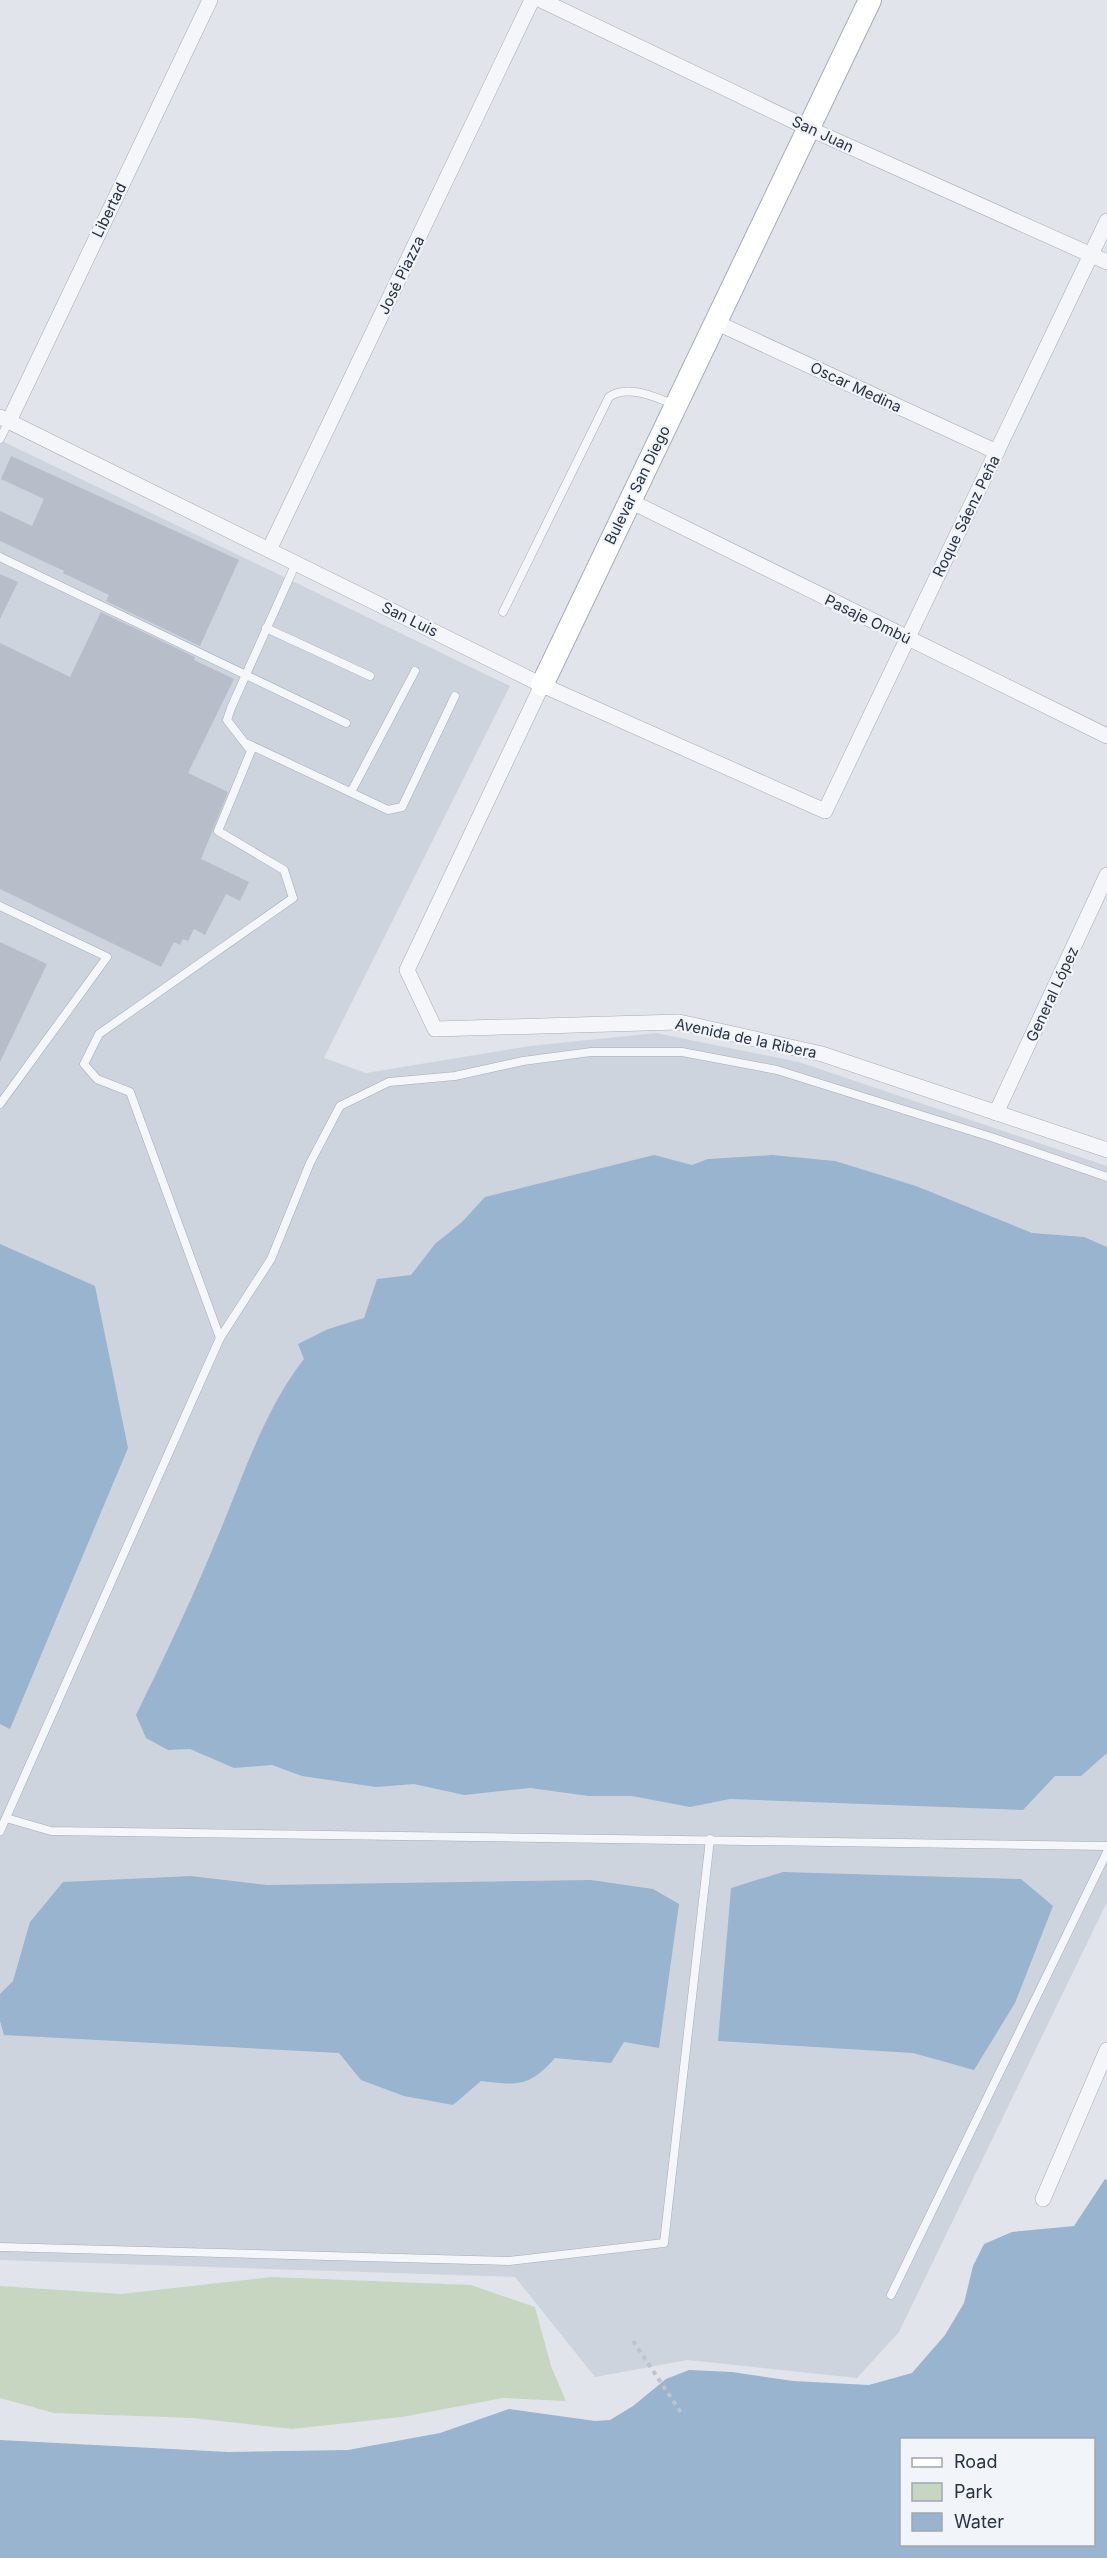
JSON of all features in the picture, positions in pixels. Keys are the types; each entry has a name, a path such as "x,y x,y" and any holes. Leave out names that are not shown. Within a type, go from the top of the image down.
{"street":[{"name":"Libertad","path":"4,419 210,0"},
{"name":"José Piazza","path":"269,550 532,0"},
{"name":"San Juan","path":"541,0 808,128 1107,262"},
{"name":"Bulevar San Diego","path":"407,970 870,0"},
{"name":"Roque Sáenz Peña","path":"825,810 1107,221"},
{"name":"Oscar Medina","path":"716,322 997,452"},
{"name":"San Luis","path":"4,419 542,685 825,810"},
{"name":"Pasaje Ombú","path":"630,501 1107,736"},
{"name":"General López","path":"996,1113 1107,875"},
{"name":"Avenida de la Ribera","path":"407,970 435,1029 678,1022 822,1054 1107,1150"},
{"path":"1043,2199 1107,2050"}],"lane":[{"path":"503,612 609,397 616,392 635,393 675,405"},
{"path":"0,439 4,419"},
{"path":"0,556 346,723"},
{"path":"220,1338 130,1092 97,1078 84,1064 99,1034 293,898 284,870 218,831 251,751 248,744 227,720 296,563"},
{"path":"266,628 370,676"},
{"path":"351,792 415,671"},
{"path":"248,744 388,810 402,807 455,696"},
{"path":"0,906 107,957 0,1104"},
{"path":"0,1831 220,1338 271,1259 310,1163 340,1106 389,1082 455,1076 523,1061 591,1052 682,1052 777,1070 994,1138 1107,1177"},
{"path":"6,1818 51,1831 1107,1846"},
{"path":"0,2247 509,2261 664,2243 710,1839"},
{"path":"891,2295 1107,1851"}],"path":[{"path":"633,2341 682,2414"}],"shaded area":[{"path":"0,440 510,686 324,1058 366,1073 530,1046 656,1033 799,1062 1107,1166 1107,1902 899,2332 857,2378 688,2360 595,2377 515,2277 0,2260"}],"green space":[{"path":"271,2277 471,2285 535,2307 551,2366 566,2401 503,2398 402,2417 292,2429 193,2418 54,2413 0,2398 0,2286 121,2294"}],"water":[{"path":"654,1155 692,1165 708,1159 772,1155 835,1161 916,1186 1032,1233 1084,1237 1107,1247 1107,1753 1081,1776 1055,1776 1023,1810 730,1799 690,1807 632,1796 589,1796 530,1788 464,1795 414,1784 376,1787 302,1776 272,1765 234,1768 190,1749 168,1750 146,1738 136,1715 199,1581 266,1422 277,1400 304,1359 298,1344 328,1329 364,1318 377,1279 411,1275 435,1244 462,1222 485,1197"},
{"path":"0,1244 95,1286 128,1448 10,1729 0,1724"},
{"path":"783,1872 1021,1879 1053,1906 1015,2003 974,2070 913,2053 718,2041 731,1888"},
{"path":"191,1876 267,1885 591,1880 653,1889 679,1904 659,2048 624,2042 611,2063 555,2058 546,2068 529,2080 514,2083 481,2081 453,2105 404,2096 361,2080 339,2053 4,2035 0,2021 0,1994 13,1981 30,1922 63,1882"},
{"path":"1105,2179 1107,2180 1107,2558 0,2558 0,2440 228,2452 348,2450 440,2433 509,2409 595,2421 610,2420 633,2406 666,2379 689,2370 732,2372 793,2381 869,2385 912,2373 945,2335 964,2303 973,2266 984,2244 1012,2232 1074,2226"}],"building":[{"path":"11,456 239,560 200,646 106,601 109,595 0,541 0,511 32,526 44,499 1,479"},
{"path":"0,574 18,582 0,619"},
{"path":"101,612 195,657 194,660 234,679 188,773 228,792 201,859 249,882 240,901 226,894 205,935 194,929 188,941 183,939 180,945 174,942 161,967 0,889 0,643 70,677"},
{"path":"0,942 47,964 0,1062"}]}
